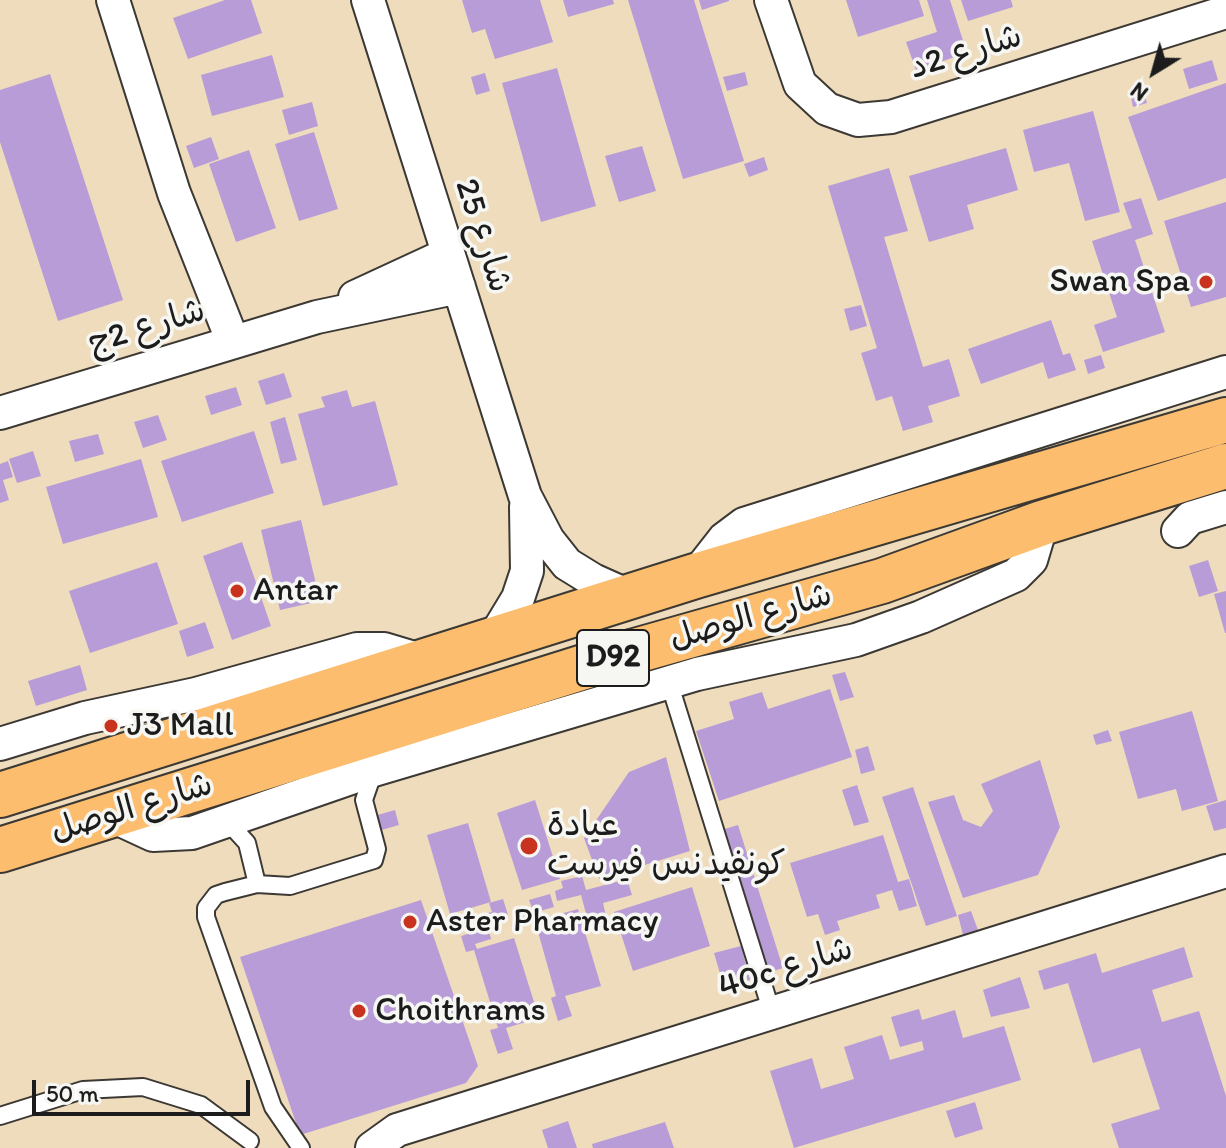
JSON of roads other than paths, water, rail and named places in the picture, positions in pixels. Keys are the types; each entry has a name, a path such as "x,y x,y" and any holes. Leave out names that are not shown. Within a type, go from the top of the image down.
{"main road":[{"name":"شارع الوصل","path":"0,795 695,576 1226,420"},
{"name":"شارع الوصل","path":"0,850 635,651 882,581 1042,523 1226,466"}],"street":[{"path":"113,0 174,193 185,260 222,345"},
{"name":"شارع 25","path":"368,0 525,496 548,540 567,564 631,597"},
{"name":"شارع 2د","path":"771,0 792,68 812,98 827,109 850,118 874,120 1226,12"},
{"name":"شارع 2ج","path":"317,317 448,254"},
{"name":"شارع 2ج","path":"0,413 317,317 459,287"},
{"path":"695,576 724,539 744,524 1226,372"},
{"name":"شارع 25","path":"492,641 518,598 527,571 529,541 525,496"},
{"path":"1178,531 1190,518 1226,507"},
{"path":"112,816 140,830 166,836 192,833 374,770 669,682 856,640 921,617 1021,571 1034,554 1042,523"},
{"path":"0,744 85,718 196,694 357,649 384,649 424,661"},
{"name":"40c شارع","path":"372,1148 397,1130 1226,871"}],"lane":[{"path":"669,682 772,1013"},
{"path":"301,1148 273,1107 206,917 210,900 216,895 257,884 290,886 369,862 377,849 364,800 374,770"},
{"path":"226,820 247,843 257,884"},
{"path":"0,1116 83,1090 143,1087 173,1093 201,1105 250,1141"}],"place":[{"name":"Swan Spa","path":"1206,282"},
{"name":"Antar","path":"237,591"},
{"name":"J3 Mall","path":"111,726"},
{"name":"عيادة كونفيدنس فيرست","path":"529,846"},
{"name":"Aster Pharmacy","path":"410,922"},
{"name":"Choithrams","path":"359,1011"}]}
